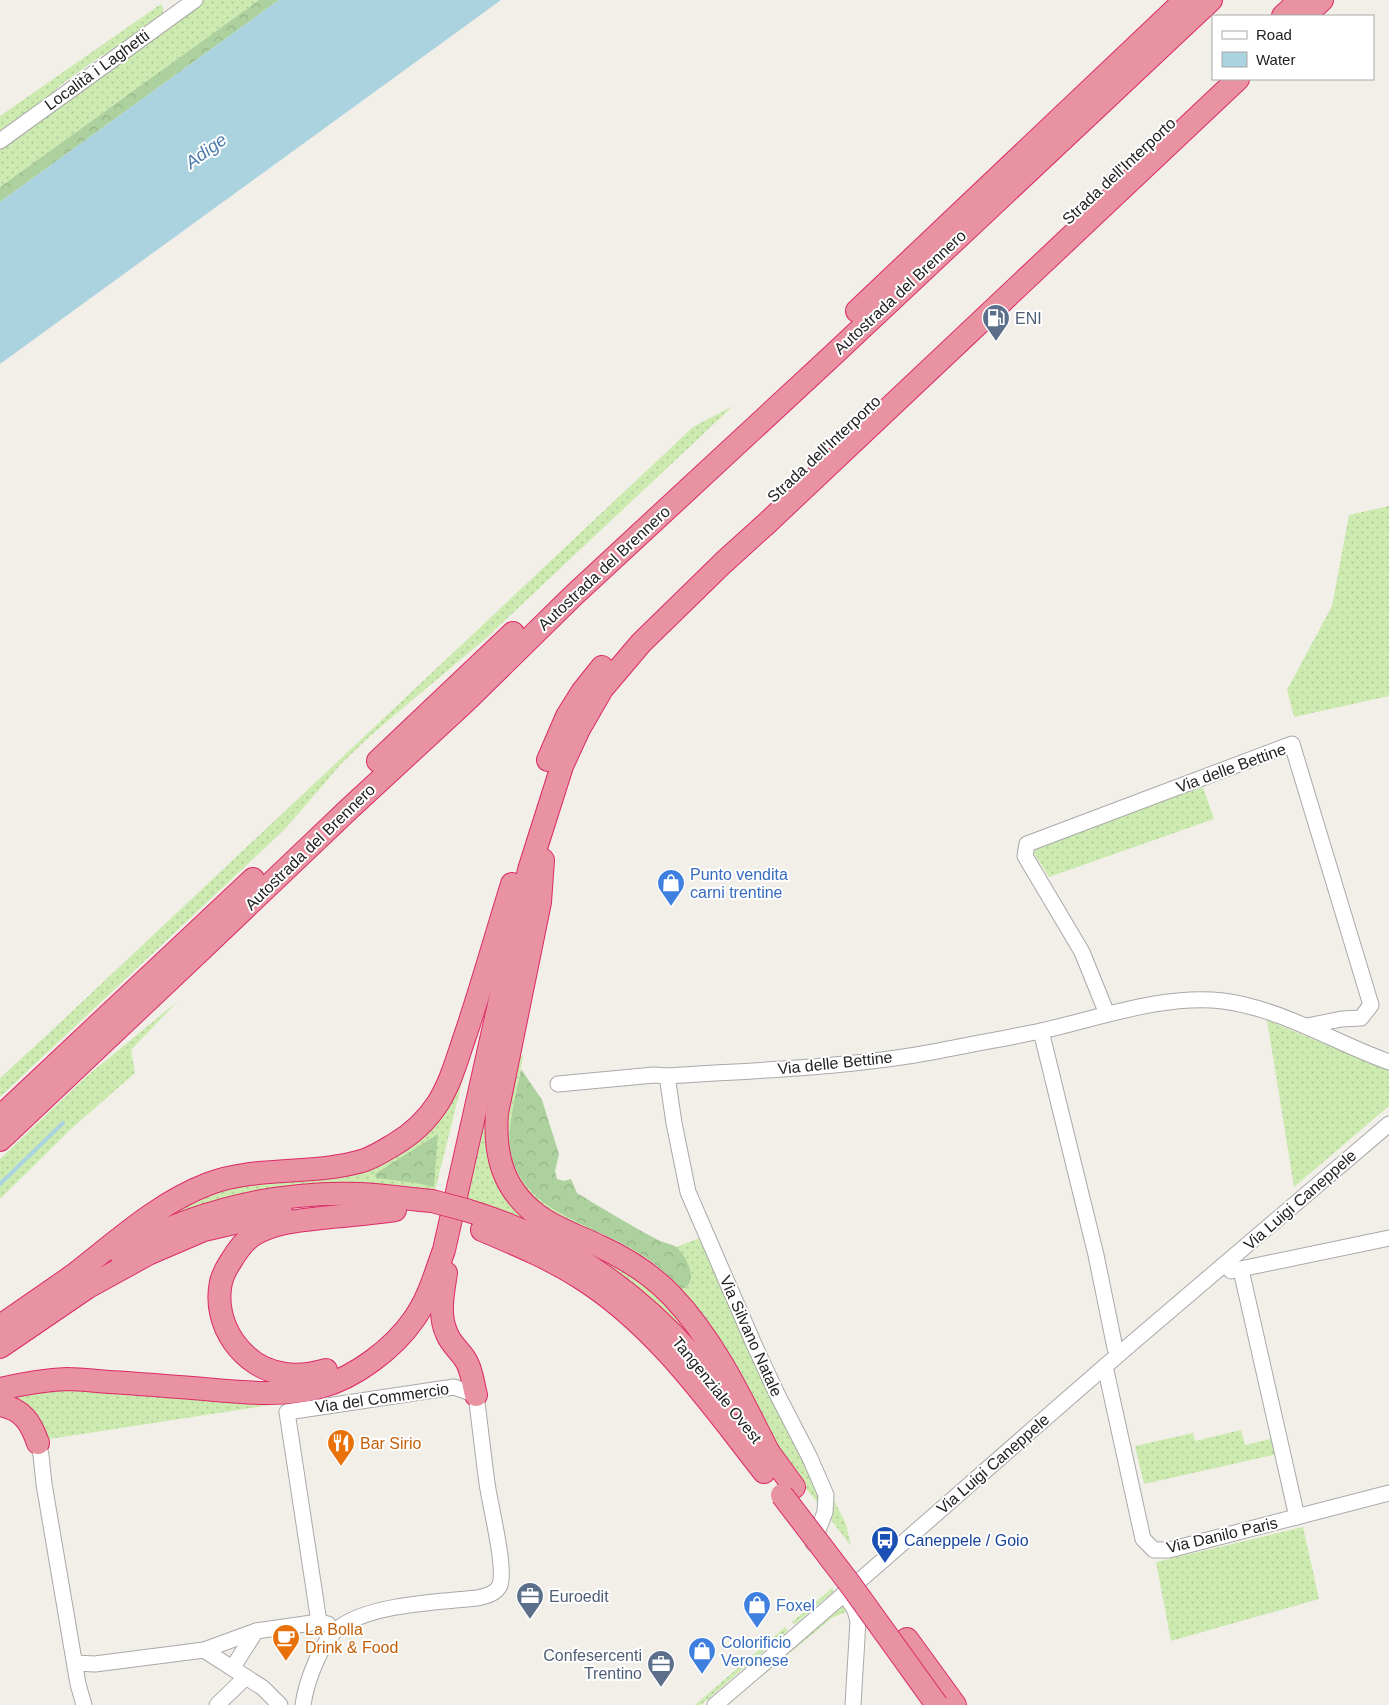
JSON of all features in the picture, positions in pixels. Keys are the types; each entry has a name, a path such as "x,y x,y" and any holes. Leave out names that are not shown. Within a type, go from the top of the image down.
{"highway":[{"name":"Autostrada del Brennero","path":"0,1118 1185,0"},
{"name":"Autostrada del Brennero","path":"0,1140 349,809 465,702 574,594 853,336 1211,0"},
{"path":"1294,9 1322,0"},
{"name":"Strada dell'Interporto","path":"515,874 540,782 568,716 582,692 617,648 677,586 1215,80"},
{"name":"Strada dell'Interporto","path":"548,810 562,766 579,729 602,689 641,643 724,562 766,526 1237,80"},
{"path":"0,1388 67,1379 284,1393 322,1386 340,1379 366,1366 390,1347 414,1320 428,1295 444,1250 529,870 548,810"},
{"path":"548,810 540,902 497,1112 496,1147 501,1166 508,1182 535,1213 551,1223 617,1255 648,1274 672,1296 694,1322 718,1359 768,1452"},
{"path":"71,1277 142,1222 187,1193 232,1177 260,1172 326,1168 353,1163 379,1154 403,1140 423,1123 451,1079 478,999 515,874"},
{"path":"395,1210 294,1221 269,1228 252,1236 237,1251 226,1269 220,1287 221,1311 225,1326 236,1346 247,1357 266,1369 283,1374 310,1375 330,1369 356,1356 379,1340 398,1320 417,1286 435,1225 502,948 515,874"},
{"name":"Tangenziale Ovest","path":"0,1326 71,1277 135,1243 191,1219 263,1199 329,1194 361,1194 527,1231 580,1260 611,1280 646,1308 694,1357 768,1452 788,1491 850,1584 937,1705"},
{"name":"Tangenziale Ovest","path":"0,1347 88,1287 148,1254 204,1230 292,1210 430,1209"},
{"name":"Tangenziale Ovest","path":"464,1217 480,1229 523,1247 578,1276 627,1313 657,1342 788,1491 955,1705"},
{"path":"444,1250 447,1266 442,1299 443,1320 451,1343 469,1366 476,1396"},
{"path":"0,1405 13,1409 28,1420 38,1443"}],"street":[{"name":"Località i Laghetti","path":"0,141 195,0"},
{"name":"Via delle Bettine","path":"1107,1014 1082,952 1025,856 1027,844 1292,744 1372,1005 1361,1018 1342,1019 1307,1026"},
{"name":"Via delle Bettine","path":"558,1084 654,1075 667,1076 833,1065 935,1052 1042,1031 1107,1014 1165,1003 1222,1001 1270,1011 1359,1051 1389,1062"},
{"path":"1042,1031 1096,1255 1115,1348 1119,1354"},
{"name":"Via Silvano Natale","path":"667,1076 688,1192 752,1342 810,1458 826,1495 825,1512 812,1548 814,1555 855,1610 858,1621 853,1705"},
{"name":"Via Luigi Caneppele","path":"715,1705 798,1634 840,1588 1212,1276 1389,1124"},
{"path":"1212,1276 1389,1238"},
{"name":"Via Luigi Caneppele","path":"1241,1270 1296,1517"},
{"name":"Via Danilo Paris","path":"1105,1366 1142,1539 1154,1550 1170,1550 1389,1493"},
{"name":"Via del Commercio","path":"319,1622 287,1412 454,1386 476,1396"},
{"path":"303,1705 304,1694 316,1662 326,1641 338,1628 359,1616 402,1606 477,1598 489,1595 499,1587 500,1556 487,1484 476,1396"},
{"path":"38,1443 78,1684 84,1705"},
{"path":"75,1663 95,1664 204,1650 256,1631 319,1622 338,1628"},
{"path":"233,1667 256,1631"},
{"path":"204,1650 233,1667 262,1688 280,1705"},
{"path":"217,1705 246,1677"}],"green space":[{"path":"203,0 259,0 0,187 0,146"},
{"path":"259,0 279,0 0,202 0,187"},
{"path":"161,4 163,15 110,54 102,55 58,87 51,98 0,136 0,116"},
{"path":"733,406 485,639 367,739 341,764 285,829 0,1097 0,1078 693,427"},
{"path":"1389,506 1389,696 1294,717 1287,690 1332,606 1349,515"},
{"path":"1203,787 1214,819 1049,877 1032,850 1036,845"},
{"path":"518,967 496,1170 669,1303 709,1362 463,1202"},
{"path":"178,1001 131,1050 135,1073 71,1129 0,1199 0,1159 87,1076"},
{"path":"1267,1020 1389,1071 1389,1106 1294,1187"},
{"path":"516,1055 523,1056 510,1129 510,1147 559,1213 635,1250 669,1275 682,1289 688,1286 691,1276 683,1257 676,1247 702,1237 821,1493 820,1506 800,1481 698,1317 525,1196 503,1150"},
{"path":"468,1058 434,1195 400,1189 164,1223 173,1209 221,1188 379,1162"},
{"path":"521,1069 542,1100 559,1154 555,1171 557,1179 564,1181 571,1179 577,1193 648,1235 676,1247 690,1269 690,1281 687,1286 682,1289 660,1268 641,1254 558,1212 541,1200 527,1186 516,1169 509,1139"},
{"path":"438,1134 434,1187 376,1178 375,1174"},
{"path":"41,1387 309,1399 43,1440 15,1404 9,1391"},
{"path":"1241,1430 1245,1445 1274,1438 1277,1454 1144,1484 1135,1446 1193,1433 1195,1441"},
{"path":"825,1482 846,1524 851,1546 831,1520 834,1506"},
{"path":"1303,1527 1319,1599 1171,1641 1156,1562"},
{"path":"832,1588 834,1591 795,1624 792,1622"},
{"path":"841,1604 850,1610 832,1618 737,1697 735,1695"},
{"path":"785,1627 788,1630 701,1705 695,1705"}],"water":[{"name":"Adige","path":"279,0 501,0 0,364 0,202"}],"waterway":[{"path":"0,1184 63,1123"}],"place":[{"name":"ENI","path":"996,342"},
{"name":"Punto vendita carni trentine","path":"671,907"},
{"name":"Bar Sirio","path":"341,1467"},
{"name":"Caneppele / Goio","path":"885,1564"},
{"name":"Euroedit","path":"530,1620"},
{"name":"Foxel","path":"757,1629"},
{"name":"La Bolla Drink & Food","path":"286,1662"},
{"name":"Colorificio Veronese","path":"702,1675"},
{"name":"Confesercenti Trentino","path":"661,1688"}]}
